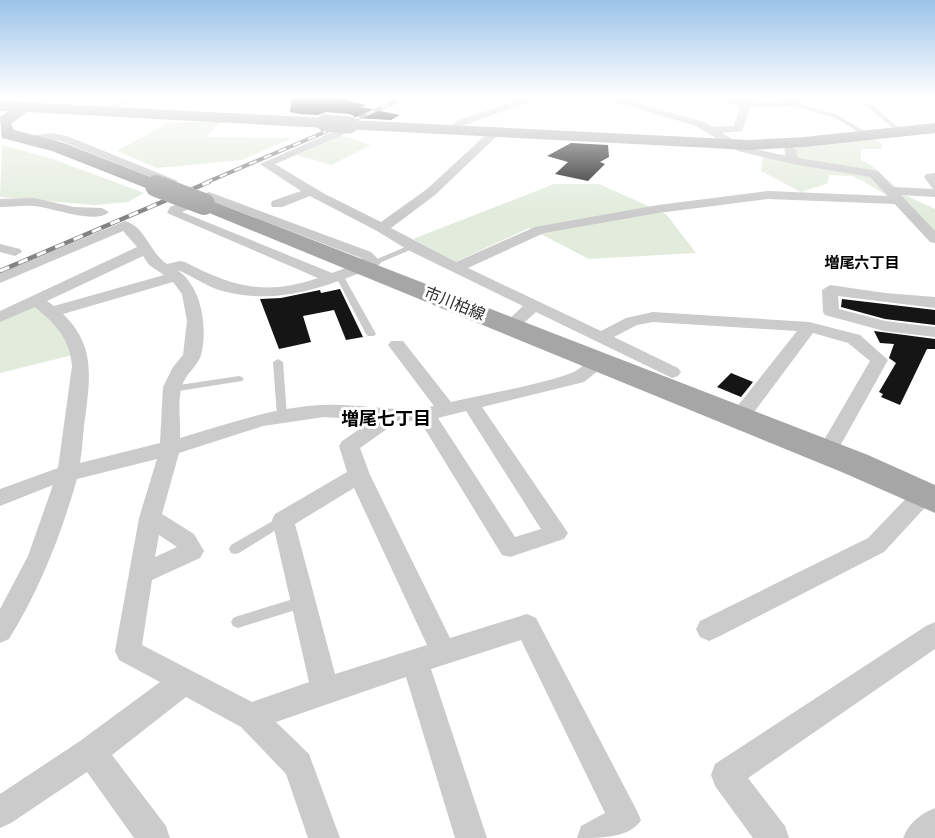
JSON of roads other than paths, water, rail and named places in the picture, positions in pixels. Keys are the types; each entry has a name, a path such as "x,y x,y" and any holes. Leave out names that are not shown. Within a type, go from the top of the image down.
{"main road":[{"name":"市川柏線","path":"17,136 58,147 164,183 204,204 351,271 511,326 601,350 739,418 827,452 929,497"},
{"path":"570,136 733,145 791,152 857,136"}],"street":[{"path":"328,136 266,164 413,247 535,305 601,350 672,372"},
{"path":"382,228 431,192 491,136"},
{"path":"721,136 733,145"},
{"path":"791,152 874,174 935,239"},
{"path":"935,177 930,177 935,186"},
{"path":"277,204 312,191"},
{"path":"456,268 540,230 658,209 714,204 747,196 895,196 935,193"},
{"path":"0,317 170,273 180,265 227,288 266,294 290,291 351,271 366,255 212,196 206,196 174,212 351,271"},
{"path":"0,203 33,202 74,211 102,212"},
{"path":"0,278 125,225 137,236 154,262 170,273 190,294 195,321 192,356 182,367 172,389 170,448 150,518 128,651 251,717 298,765 324,838"},
{"path":"0,248 15,252"},
{"path":"44,306 145,249"},
{"path":"935,303 830,290 831,312 884,326 935,332"},
{"path":"511,326 535,305"},
{"path":"0,631 12,614 42,548 67,473 82,374 80,353 74,336 66,324 44,306"},
{"path":"0,498 67,473 170,448 262,420 324,411 394,415 436,412 578,378 601,350 632,321 653,317 809,327 854,339 879,360 827,452"},
{"path":"854,339 884,326"},
{"path":"739,418 809,327"},
{"path":"397,345 510,548 556,533 470,404"},
{"path":"394,415 349,446 359,475 443,652"},
{"path":"325,690 283,520 359,475"},
{"path":"709,629 876,545 929,497"},
{"path":"141,574 192,551 186,541 150,518"},
{"path":"251,717 325,690 527,626 625,820 593,838"},
{"path":"773,838 726,775 935,634"},
{"path":"415,661 471,838"},
{"path":"0,812 91,752 184,681"},
{"path":"91,752 154,838"},
{"path":"919,838 935,824"}],"lane":[{"path":"371,334 351,271 413,247"},
{"path":"278,363 282,416"},
{"path":"172,389 239,379"},
{"path":"235,549 283,520"},
{"path":"238,622 303,602"}],"railway":[{"path":"205,183 315,136"},
{"path":"0,271 209,182"}],"district":[{"name":"増尾六丁目","path":"862,263"},
{"name":"増尾七丁目","path":"386,419"}]}
